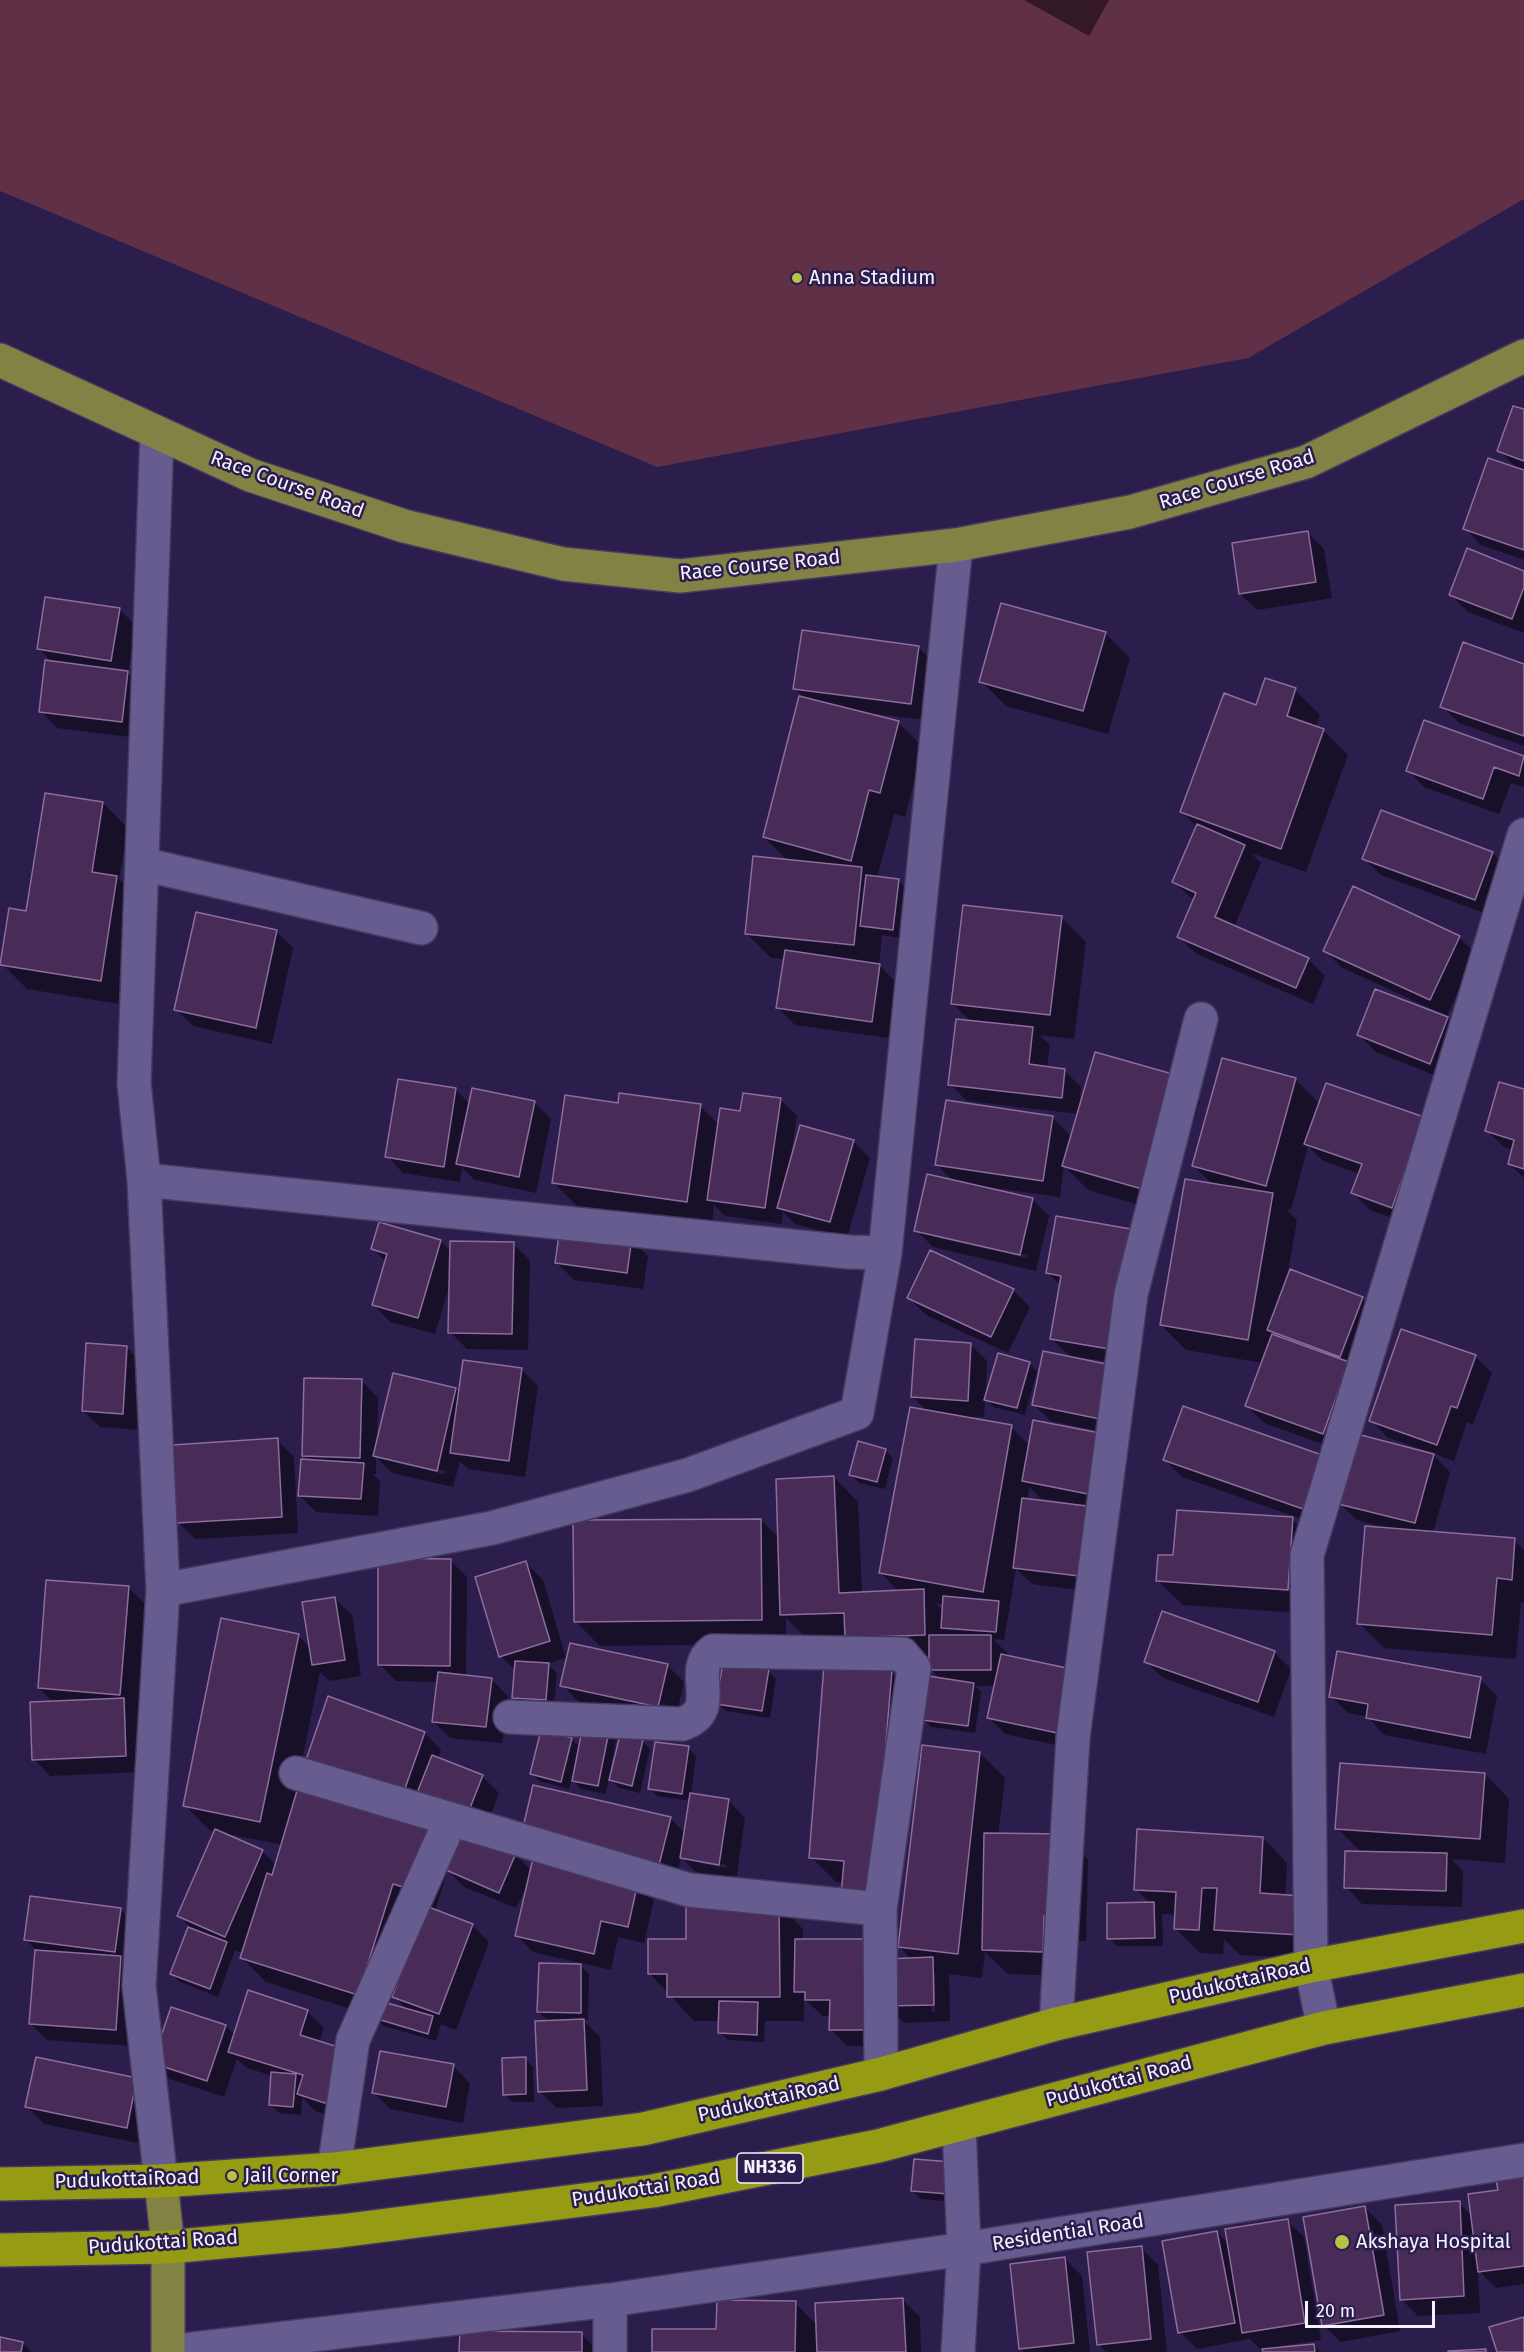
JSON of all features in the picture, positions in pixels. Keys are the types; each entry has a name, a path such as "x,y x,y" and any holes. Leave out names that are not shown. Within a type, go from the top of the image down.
{"highway":[{"name":"PudukottaiRoad","path":"0,2184 160,2181 334,2169 643,2129 880,2074 1056,2024 1311,1966 1524,1926"},
{"name":"Pudukottai Road","path":"0,2250 168,2247 340,2231 653,2191 878,2146 1324,2028 1524,1990"}],"main road":[{"name":"Race Course Road","path":"0,360 250,475 404,526 563,564 680,576 956,545 1130,512 1306,462 1524,356"},
{"path":"160,2181 168,2247 168,2352"}],"street":[{"path":"157,433 134,1083 144,1180 163,1590 139,1986 160,2181"},
{"path":"163,1590 492,1528 688,1476 857,1413 885,1253 956,545"},
{"path":"1324,2028 1311,1966 1307,1555 1524,834"},
{"path":"142,864 421,928"},
{"path":"1056,2024 1073,1738 1131,1294 1201,1019"},
{"path":"144,1180 849,1252 885,1253"},
{"path":"510,1717 682,1724 701,1712 704,1702 704,1662 713,1651 902,1654 914,1668 880,1909 880,2074"},
{"path":"296,1773 689,1890 880,1909"},
{"path":"334,2169 353,2040 451,1819"},
{"path":"958,2352 964,2249 959,2125"},
{"name":"Residential Road","path":"168,2352 610,2301 964,2249 1524,2160"},
{"path":"610,2301 610,2352"}],"shaded area":[{"name":"Anna Stadium","path":"0,0 1524,0 1524,199 1248,358 657,467 0,191"}],"building":[{"path":"1513,406 1524,409 1524,461 1497,451"},
{"path":"1488,458 1524,470 1524,550 1463,529"},
{"path":"1308,531 1316,582 1239,594 1232,543"},
{"path":"1467,548 1524,571 1524,587 1512,619 1449,595"},
{"path":"45,597 120,608 111,661 37,649"},
{"path":"1001,603 1106,632 1083,711 979,682"},
{"path":"802,630 919,646 911,704 793,689"},
{"path":"1463,642 1524,664 1524,736 1440,707"},
{"path":"45,660 128,671 122,722 39,712"},
{"path":"1265,678 1296,688 1287,716 1324,729 1281,849 1180,812 1224,693 1256,705"},
{"path":"799,696 899,721 880,793 869,790 851,861 763,837"},
{"path":"1424,720 1524,756 1519,776 1494,767 1483,799 1406,771"},
{"path":"45,793 103,802 92,872 117,876 101,981 0,965 9,908 26,911"},
{"path":"1381,810 1493,852 1475,900 1362,859"},
{"path":"1197,824 1245,845 1215,917 1309,958 1296,988 1177,937 1196,893 1172,882"},
{"path":"753,856 862,867 854,945 745,934"},
{"path":"866,875 899,879 893,930 860,926"},
{"path":"1353,886 1460,936 1430,1000 1323,951"},
{"path":"963,905 1062,916 1050,1015 951,1004"},
{"path":"196,912 277,930 256,1028 174,1010"},
{"path":"785,950 880,964 872,1022 776,1008"},
{"path":"1375,989 1448,1017 1430,1064 1357,1035"},
{"path":"956,1019 1033,1027 1029,1064 1065,1069 1062,1098 948,1085"},
{"path":"1095,1052 1176,1075 1142,1189 1062,1166"},
{"path":"1222,1058 1296,1078 1266,1186 1192,1166"},
{"path":"398,1079 456,1088 444,1167 385,1157"},
{"path":"1499,1082 1524,1089 1524,1169 1508,1164 1514,1140 1485,1131"},
{"path":"1326,1083 1424,1117 1392,1208 1351,1193 1362,1164 1304,1144"},
{"path":"472,1088 535,1101 519,1177 456,1164"},
{"path":"619,1093 701,1104 687,1202 552,1183 565,1095 618,1103"},
{"path":"743,1093 781,1098 765,1208 707,1200 720,1108 740,1111"},
{"path":"946,1100 1053,1116 1043,1181 935,1165"},
{"path":"800,1125 854,1140 830,1222 777,1208"},
{"path":"927,1174 1033,1198 1020,1255 914,1231"},
{"path":"1185,1179 1273,1193 1248,1340 1160,1325"},
{"path":"1056,1216 1131,1229 1115,1350 1050,1339 1061,1276 1046,1273"},
{"path":"379,1222 441,1240 418,1318 372,1305 387,1254 371,1249"},
{"path":"560,1228 632,1238 627,1273 555,1263"},
{"path":"450,1241 514,1242 512,1334 448,1333"},
{"path":"930,1250 1014,1289 991,1337 907,1298"},
{"path":"1290,1269 1363,1297 1340,1357 1267,1330"},
{"path":"1401,1329 1476,1355 1457,1408 1451,1406 1437,1445 1369,1421"},
{"path":"1272,1334 1349,1362 1323,1434 1245,1406"},
{"path":"915,1339 971,1343 968,1401 911,1397"},
{"path":"86,1343 127,1346 123,1414 82,1411"},
{"path":"1043,1351 1111,1365 1100,1419 1032,1405"},
{"path":"998,1353 1030,1362 1017,1408 984,1400"},
{"path":"463,1360 522,1368 509,1461 450,1453"},
{"path":"393,1373 456,1388 437,1471 373,1456"},
{"path":"304,1378 362,1379 360,1458 302,1456"},
{"path":"1183,1406 1322,1455 1303,1509 1163,1460"},
{"path":"910,1407 1012,1425 983,1592 879,1573"},
{"path":"1033,1420 1105,1434 1093,1495 1022,1481"},
{"path":"1357,1434 1434,1454 1415,1523 1338,1504"},
{"path":"278,1438 282,1517 176,1523 172,1445"},
{"path":"858,1441 886,1449 877,1482 849,1475"},
{"path":"301,1459 364,1463 361,1499 298,1496"},
{"path":"834,1476 839,1593 924,1589 925,1635 845,1638 844,1613 780,1615 776,1479"},
{"path":"1022,1498 1087,1506 1079,1576 1013,1568"},
{"path":"1177,1510 1293,1517 1288,1590 1156,1581 1158,1555 1173,1555"},
{"path":"761,1519 762,1620 574,1622 573,1520"},
{"path":"1365,1526 1515,1538 1512,1580 1497,1578 1492,1635 1357,1624"},
{"path":"378,1558 451,1559 450,1666 378,1665"},
{"path":"526,1561 550,1641 499,1657 475,1577"},
{"path":"46,1580 129,1586 120,1695 38,1688"},
{"path":"943,1596 999,1601 996,1632 941,1628"},
{"path":"335,1597 345,1660 312,1665 302,1602"},
{"path":"1162,1611 1275,1651 1258,1702 1144,1662"},
{"path":"221,1618 299,1634 260,1822 183,1806"},
{"path":"929,1635 991,1635 991,1670 929,1670"},
{"path":"570,1643 668,1664 658,1707 560,1686"},
{"path":"1337,1651 1481,1677 1470,1738 1366,1718 1368,1704 1329,1697"},
{"path":"1001,1654 1076,1670 1062,1734 987,1718"},
{"path":"515,1661 549,1663 546,1700 512,1698"},
{"path":"723,1662 769,1669 762,1711 716,1704"},
{"path":"824,1665 892,1670 873,1898 841,1896 844,1861 809,1858"},
{"path":"438,1672 492,1678 486,1727 432,1722"},
{"path":"928,1676 974,1683 968,1726 922,1720"},
{"path":"328,1696 425,1732 403,1794 306,1760"},
{"path":"124,1698 126,1756 32,1760 30,1702"},
{"path":"583,1725 609,1731 598,1786 572,1781"},
{"path":"541,1730 572,1738 561,1782 530,1774"},
{"path":"620,1735 643,1740 632,1786 609,1780"},
{"path":"655,1742 689,1746 682,1794 648,1789"},
{"path":"922,1745 980,1752 958,1954 898,1947"},
{"path":"432,1755 483,1775 466,1818 415,1798"},
{"path":"1340,1763 1485,1773 1480,1839 1335,1829"},
{"path":"299,1784 430,1825 410,1889 393,1884 358,1995 240,1958 267,1873 272,1875"},
{"path":"533,1785 671,1817 658,1869 522,1832"},
{"path":"690,1793 729,1799 719,1865 680,1858"},
{"path":"215,1829 263,1850 225,1937 177,1916"},
{"path":"1137,1829 1263,1837 1260,1893 1303,1896 1301,1935 1214,1930 1217,1888 1202,1888 1199,1930 1174,1929 1176,1892 1134,1890"},
{"path":"462,1830 516,1853 499,1893 446,1870"},
{"path":"984,1833 1064,1834 1061,1917 1044,1916 1043,1952 982,1950"},
{"path":"1345,1851 1447,1853 1446,1891 1344,1888"},
{"path":"533,1858 638,1882 628,1927 601,1921 594,1954 515,1936"},
{"path":"30,1896 121,1908 115,1952 24,1940"},
{"path":"779,1902 780,1997 667,1997 667,1974 648,1974 648,1939 686,1939 686,1903"},
{"path":"1154,1902 1155,1938 1107,1939 1107,1903"},
{"path":"426,1906 473,1924 439,2014 392,1997"},
{"path":"188,1927 227,1942 210,1989 170,1974"},
{"path":"795,1939 874,1939 874,2030 829,2030 830,2000 805,2000 805,1992 794,1992"},
{"path":"35,1950 121,1956 116,2030 29,2024"},
{"path":"933,1957 934,2005 886,2006 884,1959"},
{"path":"539,1963 581,1964 581,2013 537,2012"},
{"path":"248,1990 308,2010 300,2035 351,2051 334,2106 297,2094 303,2075 228,2052"},
{"path":"380,2001 433,2016 428,2034 374,2018"},
{"path":"719,2001 758,2002 757,2035 718,2033"},
{"path":"171,2007 226,2025 207,2081 152,2063"},
{"path":"584,2019 587,2090 538,2092 535,2021"},
{"path":"380,2051 454,2064 446,2107 372,2093"},
{"path":"36,2057 137,2078 127,2128 25,2107"},
{"path":"526,2057 526,2094 503,2095 502,2058"},
{"path":"271,2072 296,2074 293,2107 269,2105"},
{"path":"914,2159 952,2162 949,2194 911,2191"},
{"path":"1524,2176 1524,2266 1478,2272 1468,2194 1498,2190 1496,2180"},
{"path":"1460,2201 1464,2296 1400,2300 1395,2205"},
{"path":"1365,2206 1384,2315 1322,2326 1303,2217"},
{"path":"1288,2219 1305,2323 1242,2333 1225,2229"},
{"path":"1217,2231 1235,2323 1178,2333 1162,2241"},
{"path":"1142,2246 1151,2339 1097,2345 1087,2252"},
{"path":"1065,2257 1074,2343 1019,2349 1010,2264"},
{"path":"903,2298 906,2352 817,2352 815,2303"},
{"path":"717,2300 796,2301 795,2352 652,2352 652,2329 716,2329"},
{"path":"1524,2317 1524,2352 1497,2352 1489,2327"},
{"path":"460,2331 582,2332 582,2352 459,2352"},
{"path":"0,2337 23,2342 21,2352 0,2352"},
{"path":"1314,2344 1315,2352 1263,2352 1262,2349"},
{"path":"1486,2349 1486,2352 1448,2352 1448,2351"}],"place":[{"name":"Anna Stadium","path":"797,278"},
{"name":"Jail Corner","path":"232,2176"},
{"name":"Akshaya Hospital","path":"1342,2242"}]}
